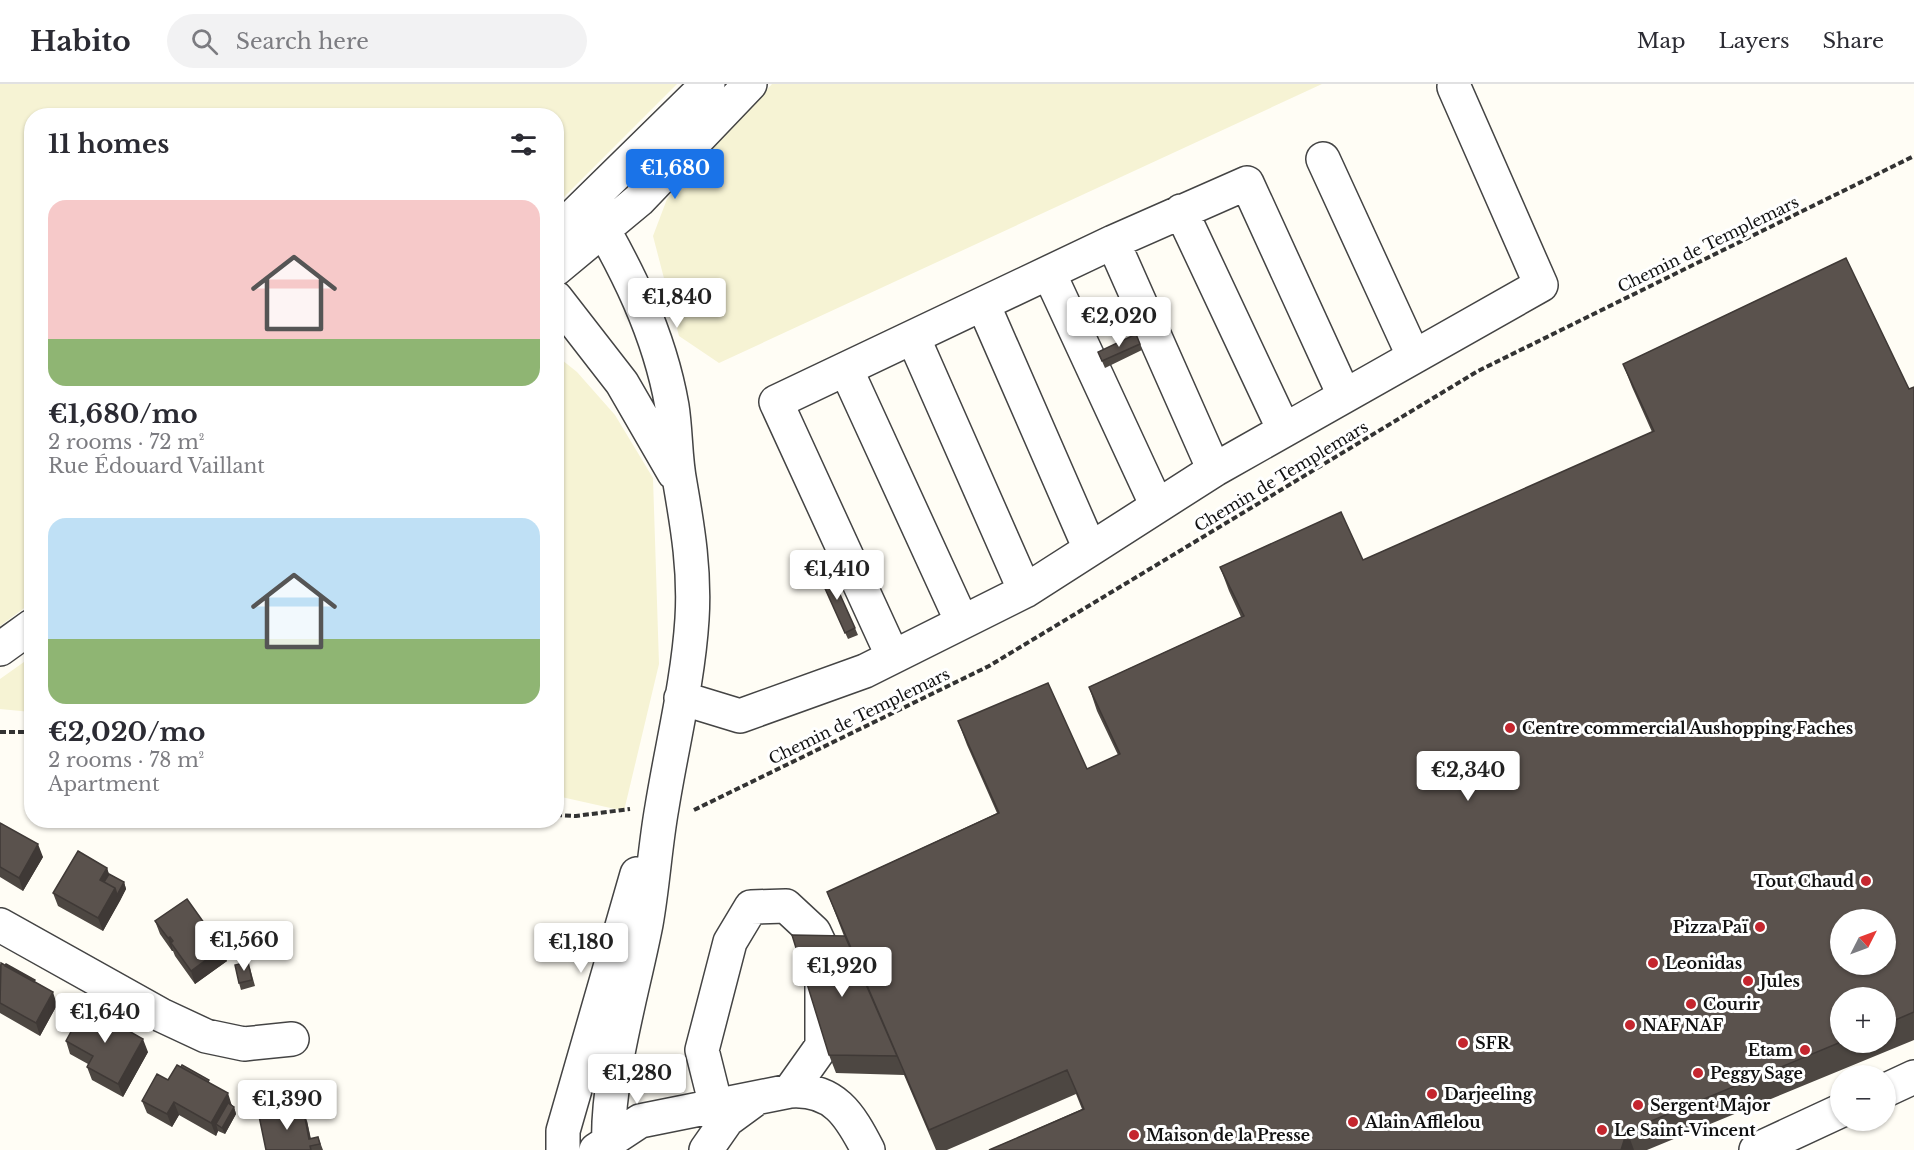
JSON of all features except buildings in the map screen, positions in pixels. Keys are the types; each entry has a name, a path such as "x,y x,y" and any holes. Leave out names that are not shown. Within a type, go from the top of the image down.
{"street":[{"path":"564,259 708,84"},
{"path":"564,229 596,217 662,177 750,84"},
{"path":"681,698 740,716 865,671 1025,591 1214,470 1541,285 1454,87"},
{"path":"1323,159 1413,356"},
{"path":"893,657 776,402 1113,242 1247,183 1344,395"},
{"path":"1180,211 1284,430"},
{"path":"596,217 642,303 661,362 672,403 680,483 688,518 693,575 689,651 661,811 651,897 602,1148"},
{"path":"1113,242 1214,470"},
{"path":"1049,273 1157,506"},
{"path":"983,304 1090,549"},
{"path":"564,308 622,383 680,483"},
{"path":"913,337 1025,591"},
{"path":"846,369 962,622"},
{"path":"0,649 24,632"},
{"path":"563,1150 563,1131 628,899 661,811"},
{"path":"703,1109 702,1050 730,942 751,907 786,906 814,932 822,949 822,1046 790,1091"},
{"path":"0,925 161,1015 206,1036 244,1044 292,1039"},
{"path":"619,1058 622,1070 633,1088 648,1101 665,1109 703,1109"},
{"path":"581,1070 602,1148"},
{"path":"1896,1085 1914,1077"},
{"path":"602,1148 639,1121 790,1091 808,1090 824,1095 836,1104 849,1117 868,1150"},
{"path":"706,1150 727,1120 757,1098"},
{"path":"1756,1150 1830,1116"}],"path":[{"name":"Chemin de Templemars","path":"564,815 576,816 632,808 689,813 989,666 1478,371 1914,156"},
{"path":"0,732 24,732"}],"shaded area":[{"path":"0,84 677,84 564,197 564,108 24,108 24,608 0,626"},
{"path":"772,84 1322,84 719,363 679,336 653,236 667,199"},
{"path":"564,362 577,372 615,415 653,478 659,664 624,811 564,798"},
{"path":"24,662 24,711 0,709 0,679"}],"place":[{"name":"Centre commercial Aushopping Faches","path":"1510,728"},
{"name":"Tout Chaud","path":"1866,881"},
{"name":"Pizza Paï","path":"1760,927"},
{"name":"Leonidas","path":"1653,963"},
{"name":"Jules","path":"1748,981"},
{"name":"Courir","path":"1691,1004"},
{"name":"NAF NAF","path":"1630,1025"},
{"name":"SFR","path":"1463,1043"},
{"name":"Etam","path":"1805,1050"},
{"name":"Peggy Sage","path":"1698,1073"},
{"name":"Darjeeling","path":"1432,1094"},
{"name":"Sergent Major","path":"1638,1105"},
{"name":"Alain Afflelou","path":"1353,1122"},
{"name":"Le Saint-Vincent","path":"1602,1130"},
{"name":"Maison de la Presse","path":"1134,1135"}]}
